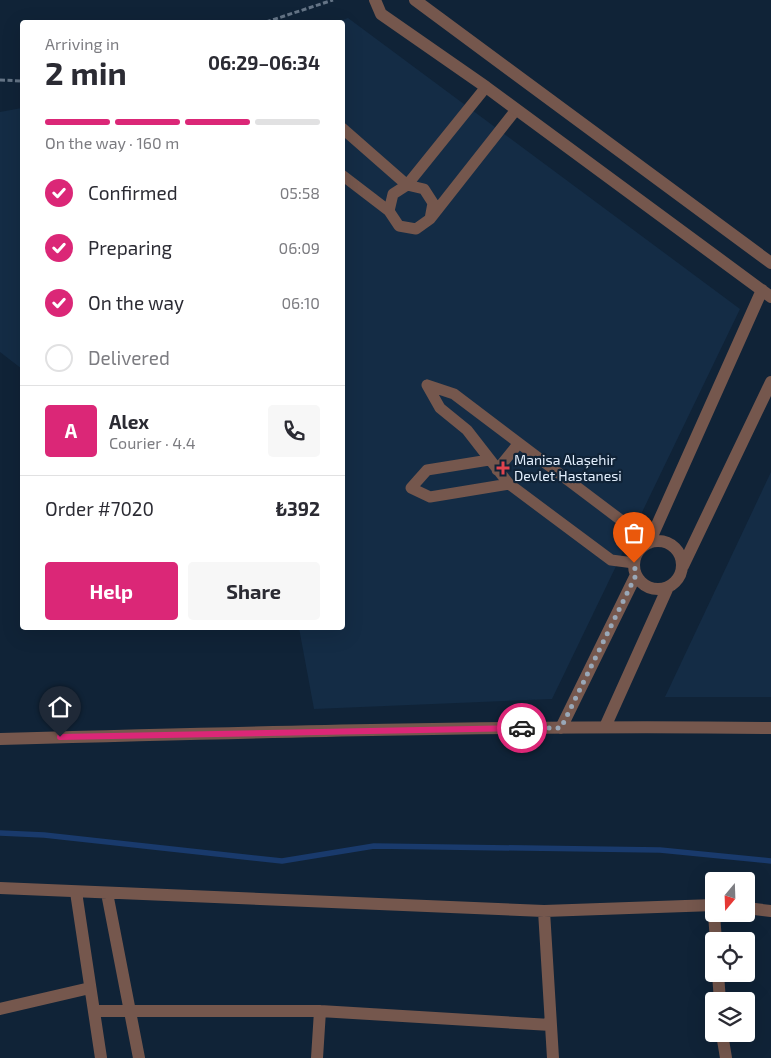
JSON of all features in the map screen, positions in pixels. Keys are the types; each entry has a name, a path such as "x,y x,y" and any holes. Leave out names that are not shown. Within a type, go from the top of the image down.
{"street":[{"path":"375,0 381,14 486,87 515,111 766,293 645,545 561,728"},
{"path":"415,0 771,263"},
{"path":"635,569 646,586 653,589 668,587 679,579 683,566 771,382"},
{"path":"645,545 665,542 672,545 682,558 683,566"},
{"path":"605,727 668,587"},
{"path":"0,739 298,731 605,727 771,728"},
{"path":"0,888 544,912 705,905"},
{"path":"76,892 101,1058"},
{"path":"107,893 139,1058"},
{"path":"755,909 771,911"},
{"path":"544,912 553,1058"},
{"path":"0,1009 90,988"},
{"path":"94,1011 320,1011 551,1025"},
{"path":"317,1058 320,1011"},
{"path":"723,1042 726,1058"}],"lane":[{"path":"389,211 392,194 407,185 486,87"},
{"path":"345,177 389,211 398,226 416,229 430,219 515,111"},
{"path":"345,131 407,185 424,188 433,203 430,219"},
{"path":"635,569 611,560 509,484 467,430 440,408 427,385 454,394 638,533 645,545"},
{"path":"509,484 430,497 411,488 427,470 493,465 518,444"}],"path":[{"path":"272,20 333,0"},
{"path":"0,80 20,81"}],"shaded area":[{"name":"Manisa Alaşehir Devlet Hastanesi","path":"348,18 740,309 552,699 314,709 299,630 345,630 345,20 343,20"},
{"path":"20,108 20,367 0,352 0,112"},
{"path":"771,472 771,697 665,697"}],"waterway":[{"path":"0,833 44,835 282,861 374,846 660,850 771,861"}],"way so far":[{"path":"522,728 561,728 636,575 634,563"}],"place":[{"name":"Manisa Alaşehir Devlet Hastanesi","path":"503,468"}],"route":[{"path":"60,737 522,728"}]}
